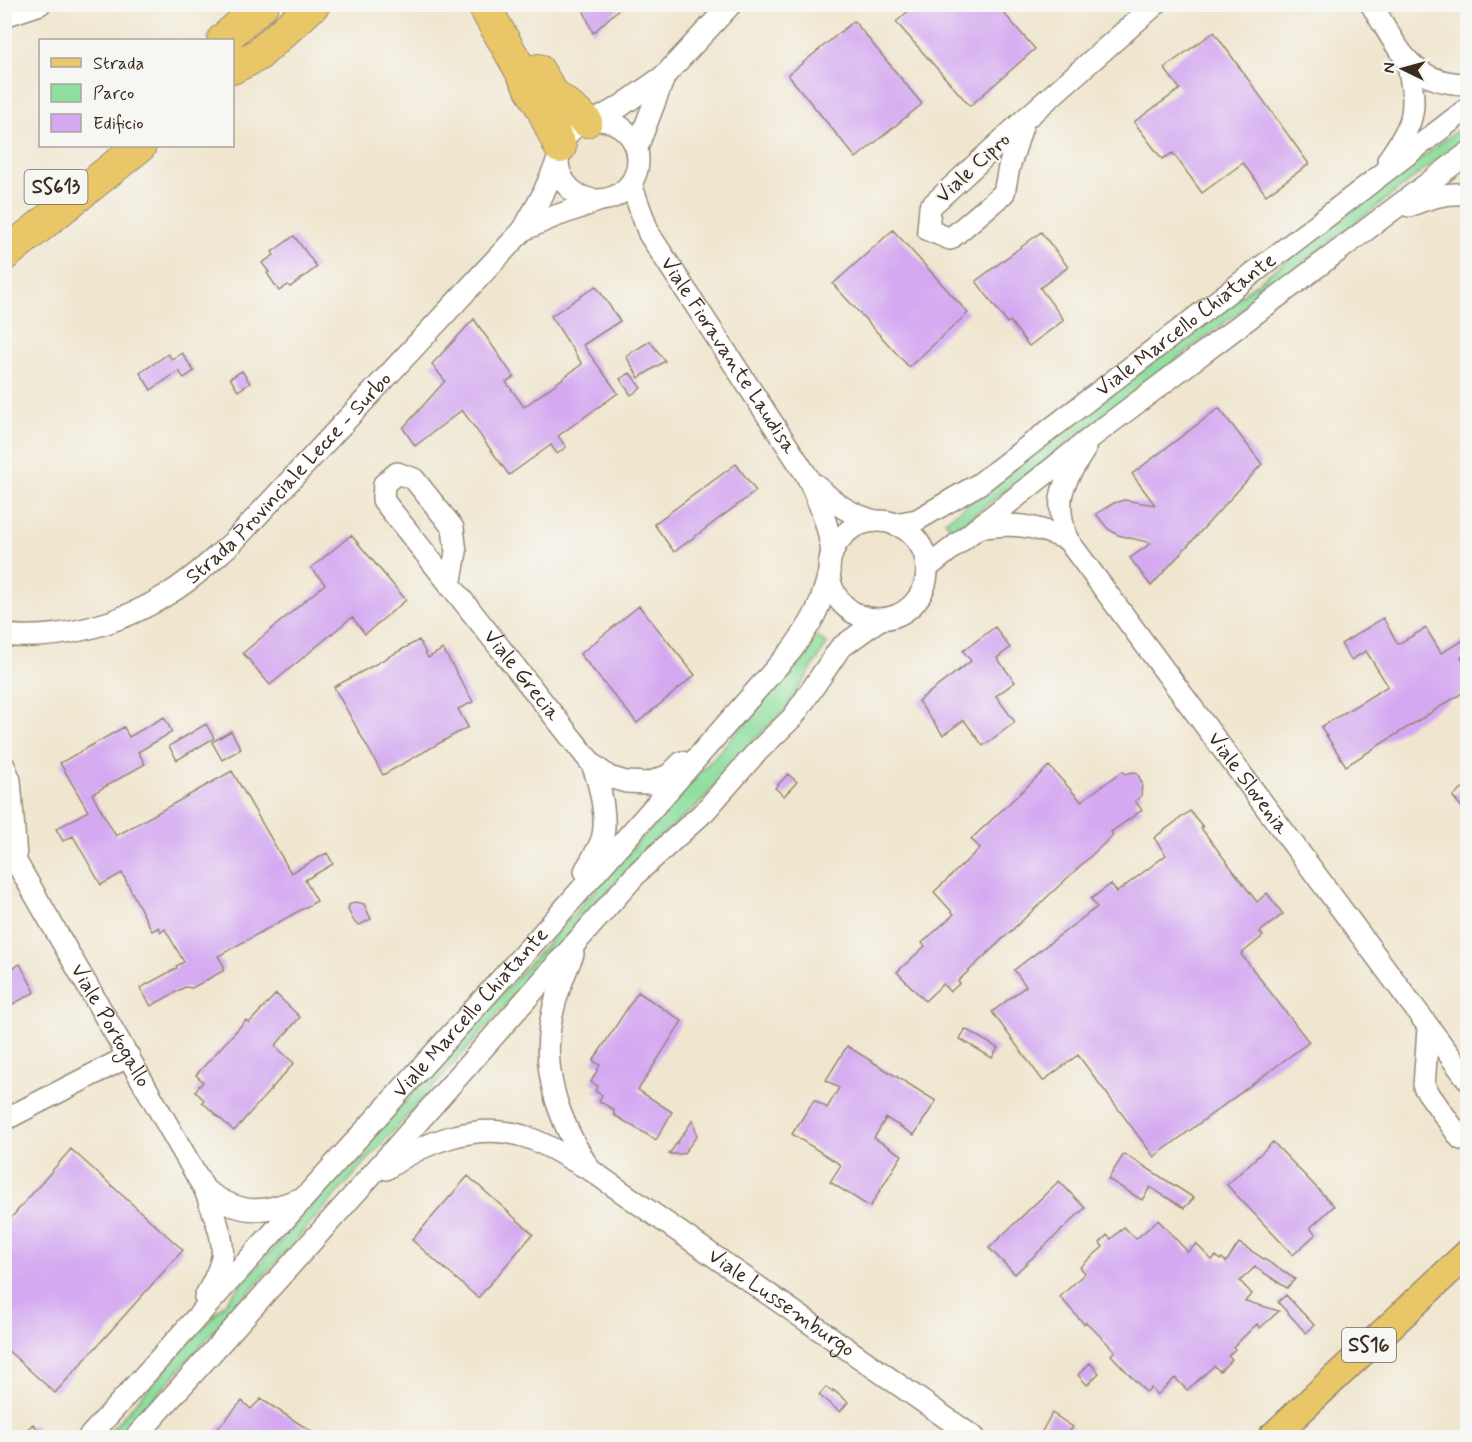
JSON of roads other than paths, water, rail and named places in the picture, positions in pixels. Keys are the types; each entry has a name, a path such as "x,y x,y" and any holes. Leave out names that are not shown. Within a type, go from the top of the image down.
{"highway":[{"path":"224,39 263,4"},
{"path":"234,58 293,4"},
{"path":"234,67 258,55 314,4"},
{"path":"483,4 542,108 559,153"},
{"path":"499,4 552,93 592,120"},
{"name":"SS613","path":"4,228 106,147"},
{"name":"SS613","path":"4,255 139,147"}],"main road":[{"name":"SS16","path":"1271,1437 1467,1253"}],"street":[{"path":"4,16 40,4"},
{"path":"592,120 611,121 622,127 631,136 637,148 639,160 631,184 622,193 604,200 585,199 565,184 560,172 559,153 566,136 574,127 621,106 665,75 731,4"},
{"name":"Viale Cipro","path":"1024,120 1009,167 1004,193 950,239 928,230 930,207 1024,120 1156,4"},
{"path":"1371,4 1407,60 1427,77 1446,84 1467,84"},
{"path":"1376,178 1405,136 1413,116 1413,93 1407,60"},
{"path":"637,148 665,75"},
{"name":"Viale Marcello Chiatante","path":"88,1437 791,651 811,624 822,603 830,563 838,541 849,531 862,524 917,520 979,483 1467,108"},
{"name":"Strada Provinciale Lecce - Surbo","path":"4,635 55,634 92,627 132,614 168,594 199,572 233,542 523,230 542,196 559,153"},
{"name":"Viale Marcello Chiatante","path":"135,1437 359,1189 639,871 705,811 754,755 793,717 840,648 880,619 895,616 909,609 919,597 925,583 927,568 1093,436 1467,153"},
{"name":"Viale Fioravante Laudisa","path":"631,184 649,234 807,476 822,508 830,535 830,563"},
{"path":"1383,216 1430,197 1448,193 1467,194"},
{"name":"Strada Provinciale Lecce - Surbo","path":"523,230 553,216 604,200"},
{"name":"Viale Fioravante Laudisa","path":"604,200 649,234"},
{"name":"Viale Slovenia","path":"1093,436 1066,479 1060,497 1060,518 1067,539 1467,1080"},
{"name":"Viale Grecia","path":"450,586 456,552 453,528 414,479 396,473 384,484 383,500 450,586 592,764 609,777 627,782 649,783 669,775 697,745 735,716"},
{"name":"Viale Fioravante Laudisa","path":"807,476 832,501 853,515 885,523"},
{"path":"885,523 907,531 917,541 924,554 927,568"},
{"path":"976,528 1002,524 1024,525 1040,528 1067,539"},
{"path":"830,563 832,588 840,601 851,611 865,618 880,619"},
{"name":"Viale Grecia","path":"576,894 602,840 601,787 592,764"},
{"name":"Viale Portogallo","path":"4,766 10,780 16,860"},
{"name":"Viale Portogallo","path":"4,841 205,1190 220,1236 222,1256 215,1279 190,1324"},
{"name":"Viale Lussemburgo","path":"578,940 552,1012 548,1042 548,1074 572,1143 589,1168"},
{"path":"1428,1028 1424,1087 1461,1139 1467,1141"},
{"path":"4,1120 129,1056"},
{"name":"Viale Lussemburgo","path":"359,1189 416,1150 464,1134 494,1131 527,1137 589,1168 975,1437"},
{"name":"Viale Portogallo","path":"205,1190 231,1206 256,1211 271,1209 304,1197"}]}
